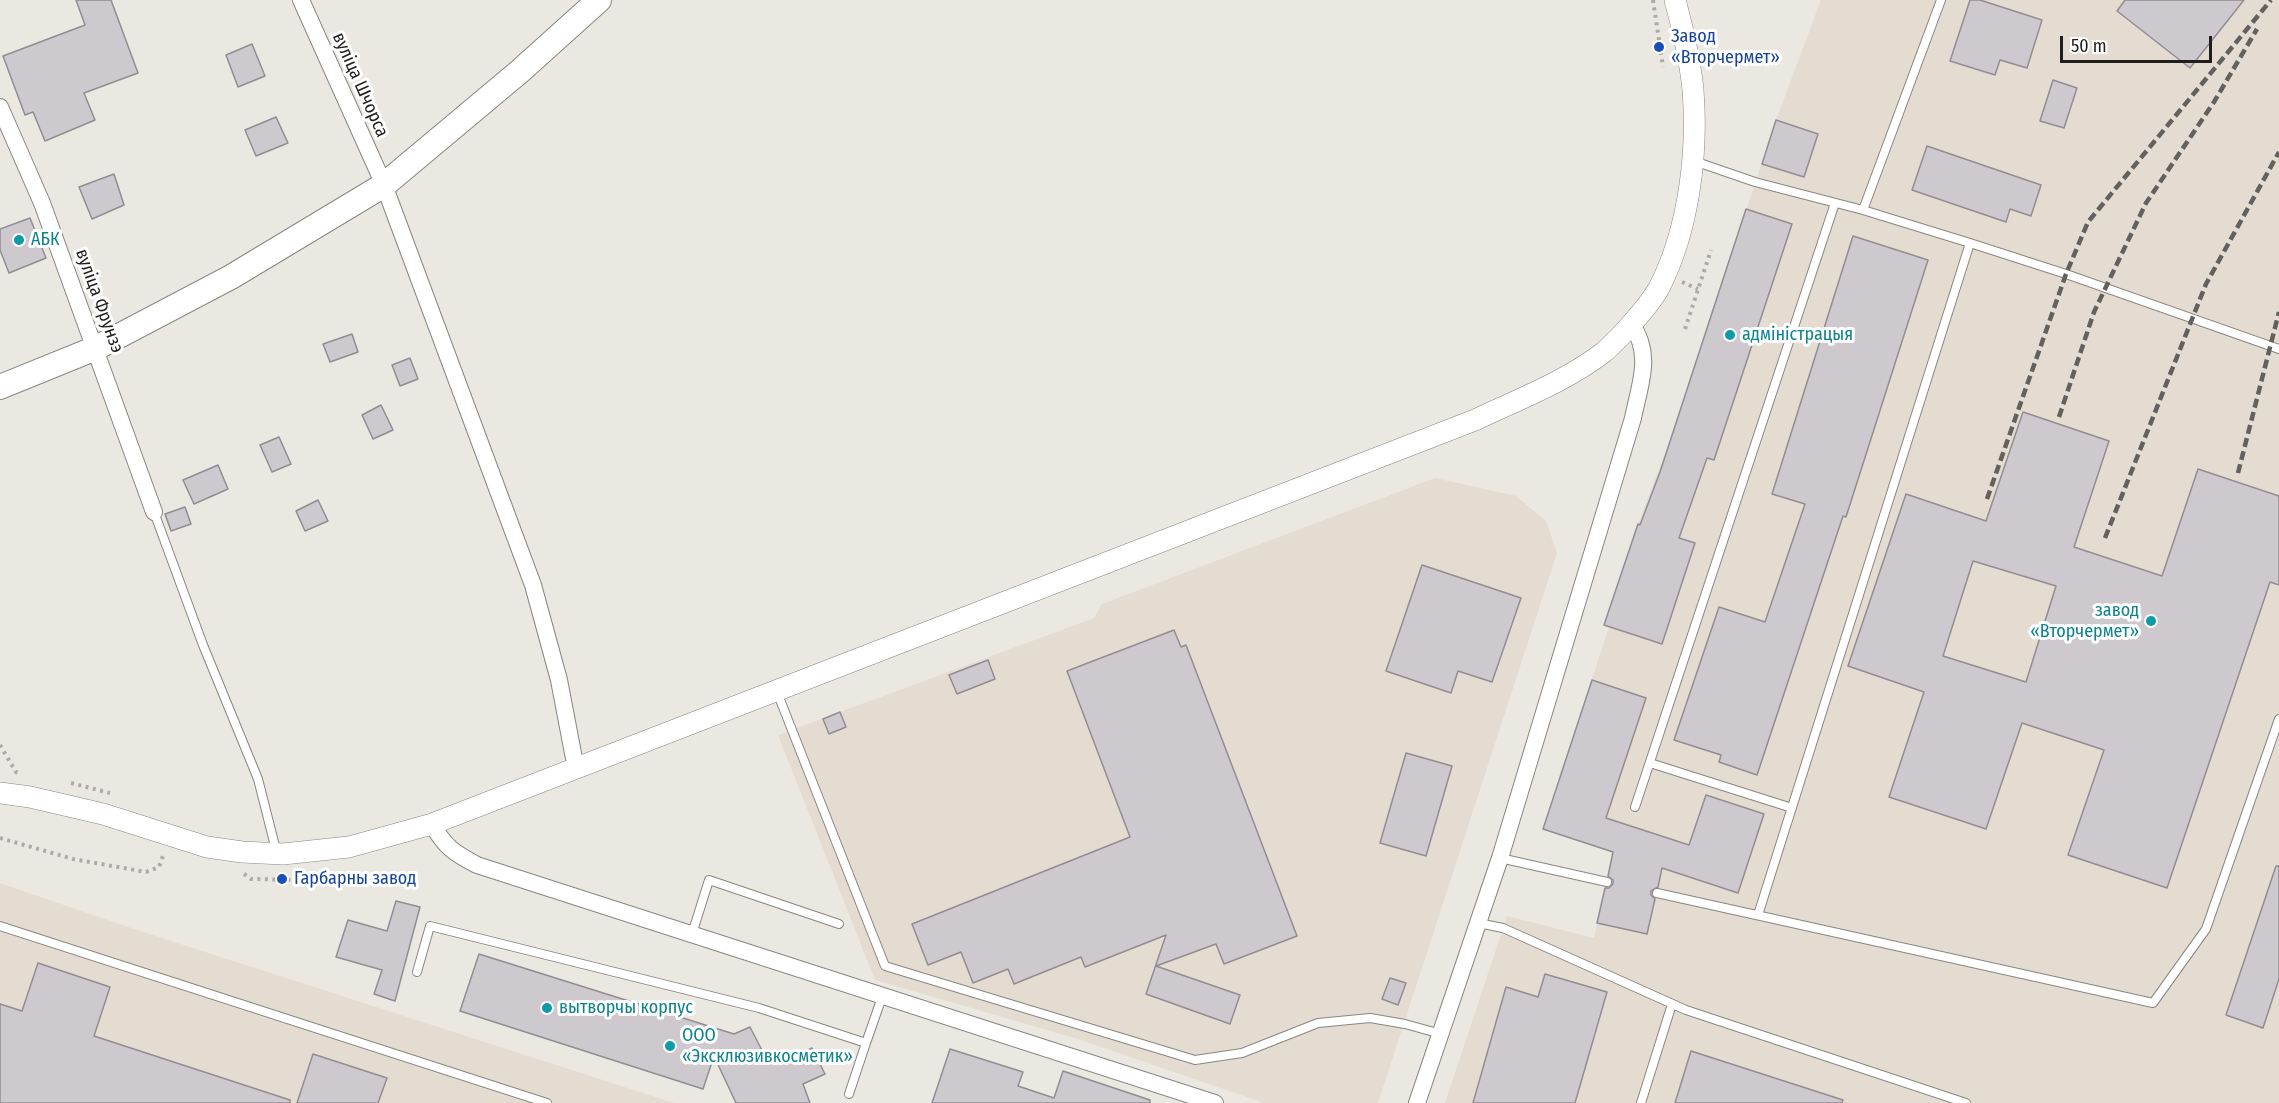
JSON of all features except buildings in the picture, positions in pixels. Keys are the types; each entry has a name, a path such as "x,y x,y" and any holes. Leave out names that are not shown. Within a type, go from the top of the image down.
{"main road":[{"path":"0,387 96,348 231,277 384,185 519,72 599,0"}],"street":[{"name":"вуліца Шчорса","path":"301,0 384,185 533,585 559,680 576,768"},
{"path":"0,794 30,797 103,814 207,847 277,854 349,847 432,824 1475,420 1577,370 1605,351 1632,323 1660,287 1682,227 1693,161 1693,90 1686,44 1675,0"},
{"name":"вуліца Фрунзэ","path":"0,107 42,203 154,512"},
{"path":"1417,1103 1500,858 1633,418 1645,357 1638,333 1632,323"},
{"path":"432,824 441,840 454,853 477,865 1215,1103"}],"lane":[{"path":"1863,210 1941,0"},
{"path":"1693,161 1755,182 1863,210 1970,243 2066,274 2279,349"},
{"path":"1635,807 1835,203"},
{"path":"1758,915 1970,243"},
{"path":"154,512 203,645 258,779 277,854"},
{"path":"777,691 885,966 1195,1060 1242,1053 1318,1023 1370,1018 1405,1024 1441,1034"},
{"path":"1657,893 2153,1003 2206,929 2279,719"},
{"path":"1650,764 1791,808"},
{"path":"1500,858 1607,882"},
{"path":"692,934 709,880 839,924"},
{"path":"1478,923 1503,928 1672,1004 1966,1103"},
{"path":"0,926 547,1103"},
{"path":"417,972 430,926 759,1008 866,1043"},
{"path":"849,1094 882,997"},
{"path":"1641,1103 1672,1004"}],"path":[{"path":"1653,0 1663,67"},
{"path":"1685,329 1711,250"},
{"path":"0,745 16,772 26,774"},
{"path":"0,838 73,859 146,872 159,867 164,852"},
{"path":"251,879 307,880"}],"shaded area":[{"name":"Завод «Вторчермет»","path":"1821,0 2279,0 2279,1103 1445,1103 1507,916 1594,938 1614,852 1543,829 1609,627 1604,625 1638,524 1668,446 1776,120"},
{"path":"1435,478 1516,496 1546,521 1557,553 1378,1103 1264,1103 1078,1039 875,980 778,735 1094,618 1102,604"},
{"path":"0,883 131,928 674,1103 0,1103"}],"railway":[{"path":"1987,499 2066,274 2088,222 2271,0"},
{"path":"2059,417 2094,312 2146,203 2214,102 2257,29"},
{"path":"2105,538 2206,284 2279,152"},
{"path":"2238,473 2279,312"}],"place":[{"name":"Завод «Вторчермет»","path":"1659,47"},
{"name":"АБК","path":"19,240"},
{"name":"адміністрацыя","path":"1730,335"},
{"name":"завод «Вторчермет»","path":"2151,621"},
{"name":"Гарбарны завод","path":"282,879"},
{"name":"вытворчы корпус","path":"547,1008"},
{"name":"ООО «Эксклюзивкосметик»","path":"670,1046"}]}
